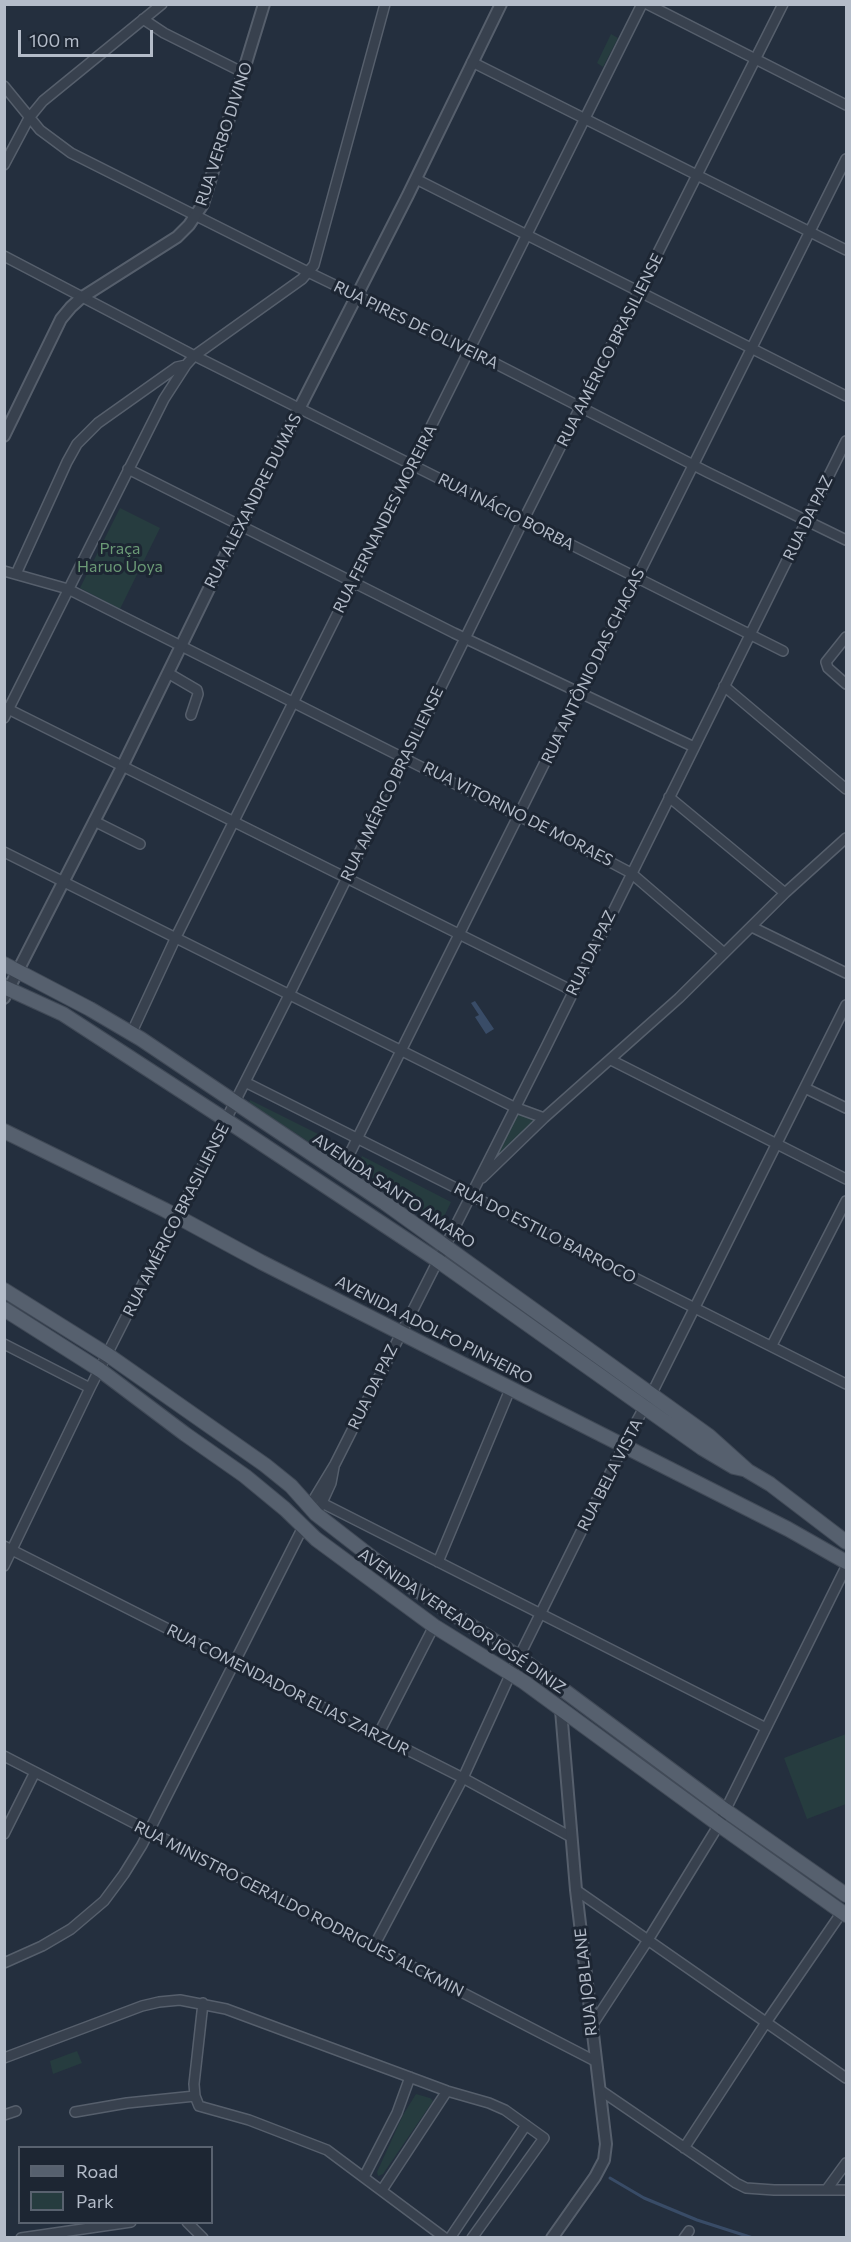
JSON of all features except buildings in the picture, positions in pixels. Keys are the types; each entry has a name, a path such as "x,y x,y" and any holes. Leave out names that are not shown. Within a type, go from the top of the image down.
{"main road":[{"name":"AVENIDA SANTO AMARO","path":"4,964 19,970 130,1034 340,1173 445,1245 648,1401"},
{"name":"AVENIDA SANTO AMARO","path":"6,991 63,1014 226,1119 648,1401 725,1448 748,1471 770,1484 846,1542"},
{"name":"AVENIDA ADOLFO PINHEIRO","path":"4,1131 176,1216 261,1262 788,1529 846,1564"},
{"path":"331,1189 340,1173"},
{"name":"AVENIDA VEREADOR JOSÉ DINIZ","path":"4,1290 108,1355 265,1465 401,1580 519,1657 724,1810 846,1895"},
{"name":"AVENIDA VEREADOR JOSÉ DINIZ","path":"4,1309 100,1370 245,1476 323,1544 434,1626 511,1673 844,1913"}],"street":[{"path":"4,165 29,118 43,100 162,4"},
{"name":"RUA VERBO DIVINO","path":"4,436 61,319 81,298 177,237 196,216 208,192 264,4"},
{"path":"385,4 317,256 309,273 186,364 164,399 6,712 123,765 573,991"},
{"name":"RUA ALEXANDRE DUMAS","path":"6,991 19,970 123,765 240,525 416,179 501,4"},
{"name":"RUA FERNANDES MOREIRA","path":"130,1034 176,937 642,4"},
{"path":"647,4 846,105"},
{"name":"RUA AMÉRICO BRASILIENSE","path":"4,1566 9,1548 290,993 523,520 783,4"},
{"path":"143,19 164,33 244,73"},
{"path":"472,62 846,250"},
{"name":"RUA PIRES DE OLIVEIRA","path":"4,86 29,118 54,142 71,153 309,273 470,350 846,540"},
{"name":"RUA ANTÔNIO DAS CHAGAS","path":"340,1173 846,159"},
{"path":"416,179 846,396"},
{"name":"RUA INÁCIO BORBA","path":"4,256 194,356 749,636 783,651"},
{"path":"16,574 66,462 77,444 98,423 177,367 186,364"},
{"path":"152,385 161,389 164,399"},
{"name":"RUA DA PAZ","path":"315,1508 400,1332 573,991 846,441"},
{"path":"128,469 579,694 694,747"},
{"name":"RUA VITORINO DE MORAES","path":"4,571 69,589 631,873 724,953"},
{"path":"846,636 826,662 828,668 846,684"},
{"path":"168,673 197,690 198,694 191,715"},
{"path":"724,686 846,789"},
{"path":"669,797 785,892"},
{"path":"94,821 140,844"},
{"path":"475,1184 544,1118 679,998 785,892 846,838"},
{"path":"4,852 514,1107 544,1118"},
{"path":"752,927 846,973"},
{"name":"RUA BELA VISTA","path":"374,1946 463,1778 511,1673 623,1446 648,1401 846,1005"},
{"path":"611,1060 846,1179"},
{"name":"RUA DO ESTILO BARROCO","path":"245,1082 846,1384"},
{"path":"805,1088 846,1108"},
{"path":"772,1345 846,1201"},
{"path":"4,1344 90,1388"},
{"path":"438,1562 511,1387"},
{"path":"315,1508 438,1562 766,1728"},
{"path":"5,1962 60,1936 84,1919 104,1901 124,1874 148,1832 303,1527"},
{"name":"RUA COMENDADOR ELIAS ZARZUR","path":"9,1548 463,1778 571,1837"},
{"path":"591,2027 648,1940 718,1824 846,1564"},
{"path":"378,1735 434,1626"},
{"name":"RUA JOB LANE","path":"552,2238 586,2191 604,2160 606,2144 576,1890 561,1710"},
{"name":"RUA MINISTRO GERALDO RODRIGUES ALCKMIN","path":"4,1756 595,2061"},
{"path":"4,1834 35,1772"},
{"path":"576,1890 846,2078"},
{"path":"684,2148 767,2021 844,1913"},
{"path":"4,2058 142,2006 171,2000 203,2003 226,2009 410,2078 497,2107 544,2138 472,2238"},
{"path":"203,2003 194,2084 197,2102 203,2108 249,2120 327,2150 445,2238"},
{"path":"364,2177 397,2113 410,2078"},
{"path":"600,2090 746,2188 846,2190"},
{"path":"382,2190 447,2091"},
{"path":"75,2112 127,2103 195,2096"},
{"path":"4,2115 16,2111"},
{"path":"450,2238 526,2125"},
{"path":"827,2189 846,2163"},
{"path":"21,2238 124,2224"},
{"path":"188,2224 203,2238"}],"green space":[{"path":"611,34 618,38 603,67 597,63"},
{"name":"Praça Haruo Uoya","path":"120,508 160,528 120,609 80,588"},
{"path":"250,1100 340,1145 335,1155 329,1155 249,1103"},
{"path":"515,1110 541,1119 486,1168"},
{"path":"362,1156 451,1202 441,1223 435,1225 358,1174 356,1169"},
{"path":"846,1734 846,1804 807,1819 784,1758"},
{"path":"77,2051 82,2063 53,2074 50,2061"},
{"path":"416,2094 433,2101 383,2174 378,2176 377,2172 403,2115"}],"water":[{"path":"475,1001 494,1029 486,1034 475,1017 479,1015 471,1003"}],"waterway":[{"path":"610,2178 644,2198 697,2220 753,2238"}]}
